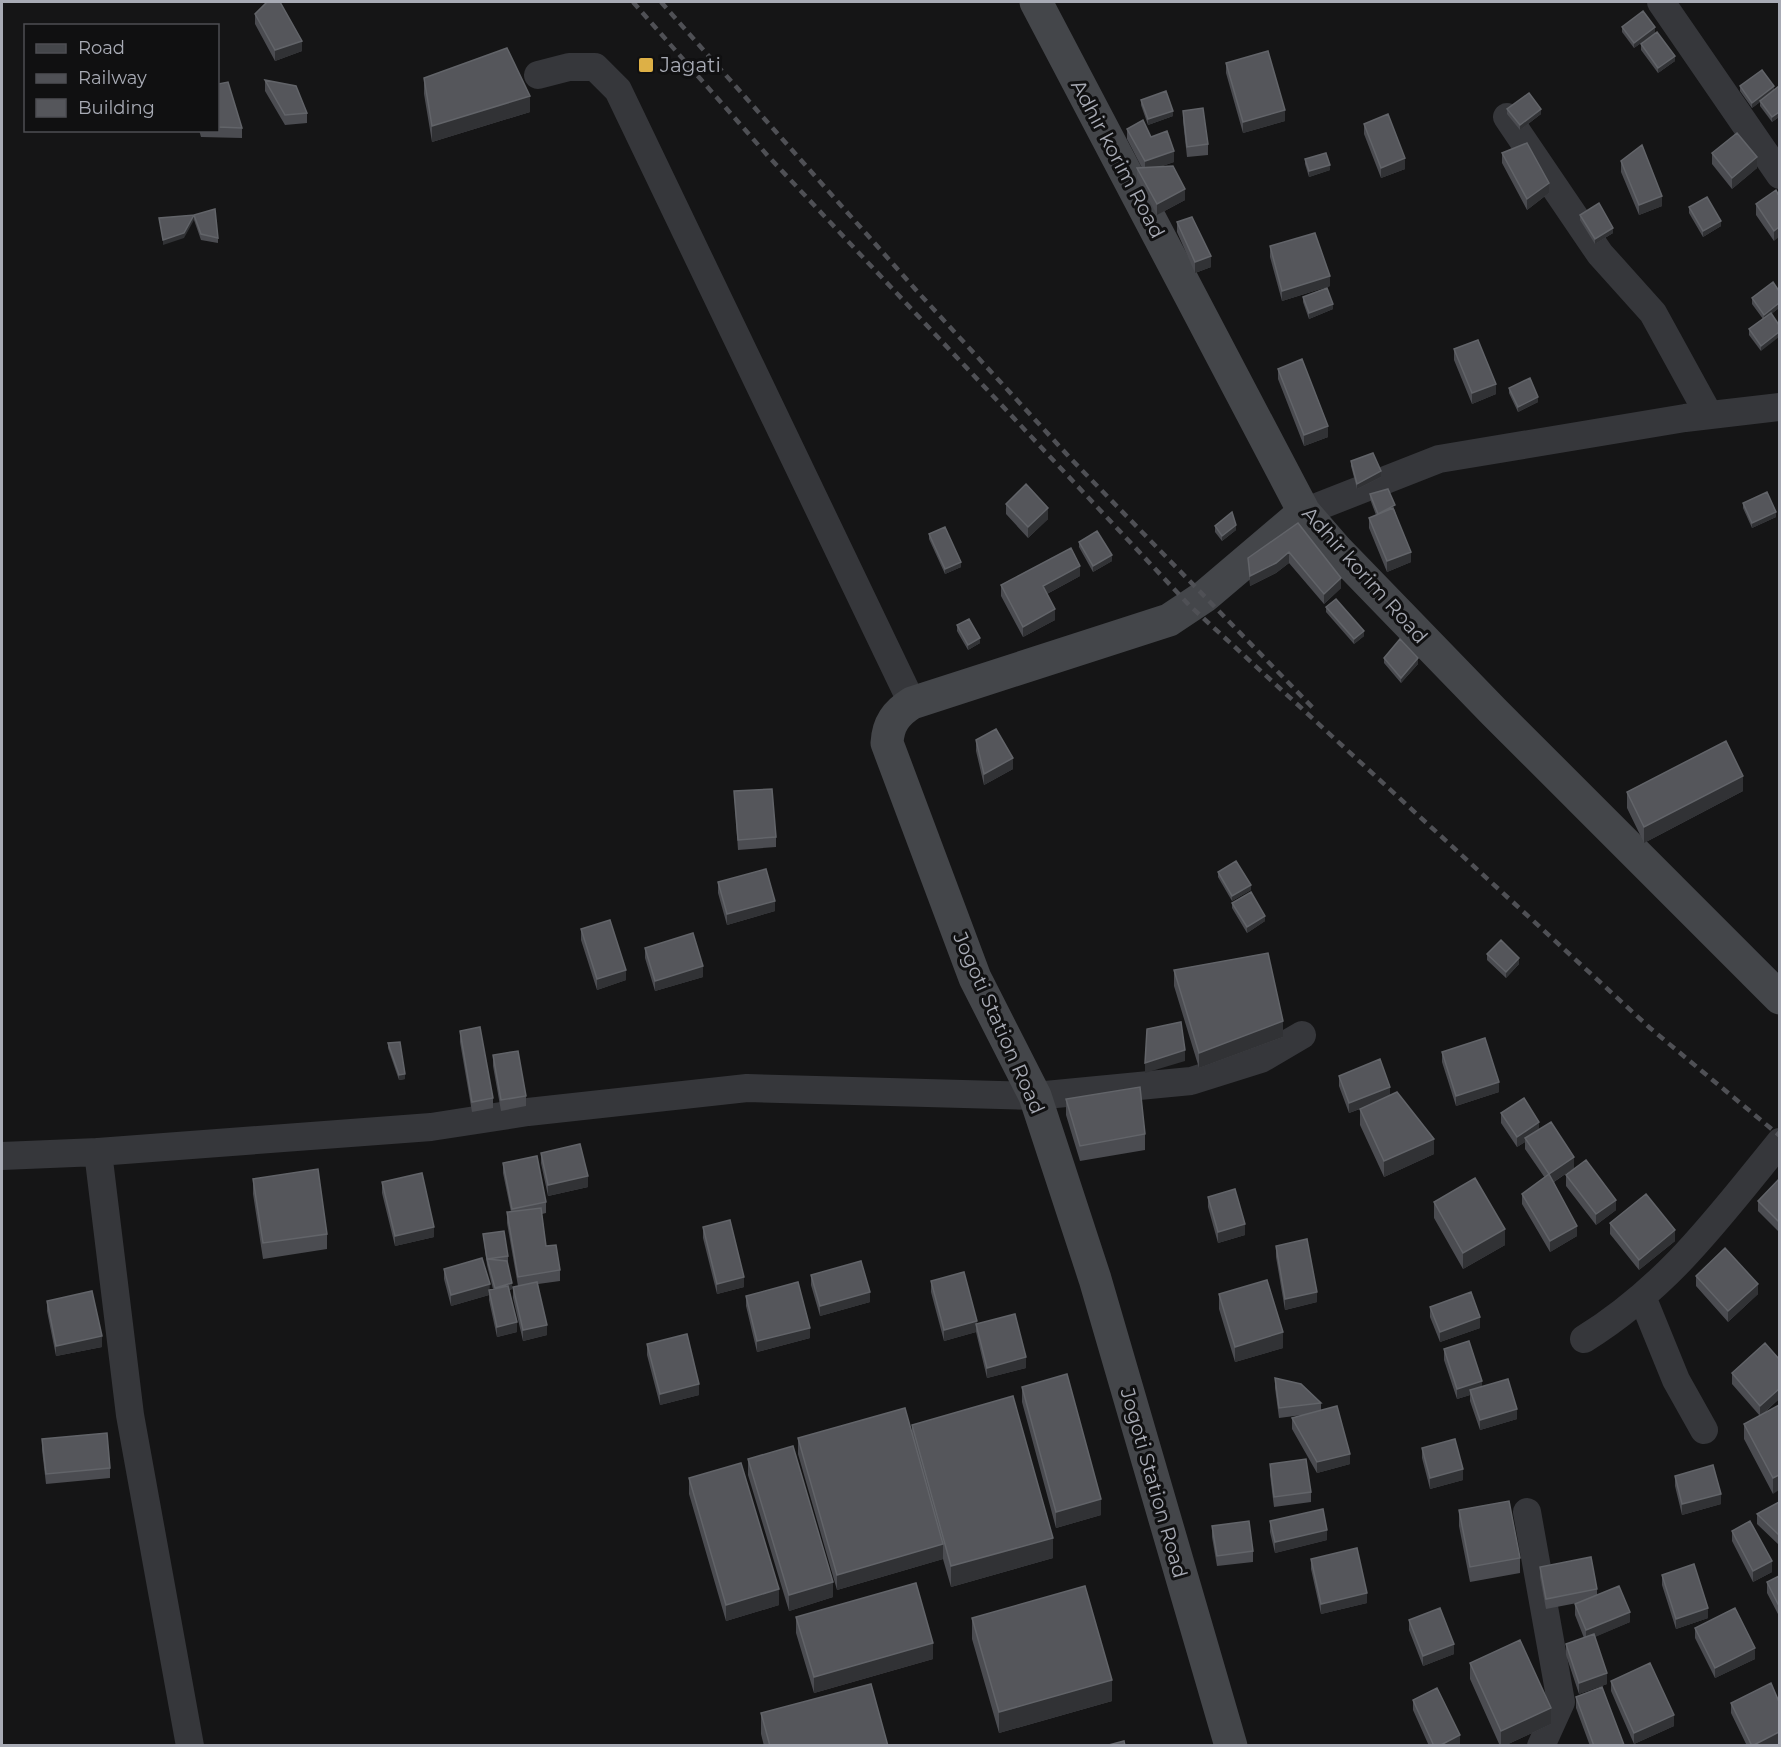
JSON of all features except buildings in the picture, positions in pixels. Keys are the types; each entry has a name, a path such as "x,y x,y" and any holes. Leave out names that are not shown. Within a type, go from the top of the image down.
{"street":[{"name":"Adhir korim Road","path":"1036,2 1304,512 1337,550 1493,711 1779,998"},
{"path":"1661,2 1779,175"},
{"path":"538,75 568,67 595,67 618,90 912,703"},
{"path":"1507,117 1600,254 1653,313 1709,415"},
{"path":"1304,512 1439,459 1709,415 1779,407"},
{"name":"Jogoti Station Road","path":"1231,1746 1095,1279 1035,1096 975,978 887,743 888,730 893,720 901,710 912,703 1169,620 1205,596 1304,512"},
{"path":"2,1156 98,1152 431,1127 528,1112 747,1088 1035,1096 1191,1081 1261,1059 1302,1035"},
{"path":"1584,1339 1643,1299 1699,1242 1779,1142"},
{"path":"98,1152 130,1415 190,1746"},
{"path":"1643,1299 1676,1380 1704,1430"},
{"path":"1527,1512 1561,1702 1541,1746"}],"railway":[{"path":"633,2 768,156 1189,605 1650,1028 1780,1136"},
{"path":"661,2 916,290 1072,460 1315,710"}],"place":[{"name":"Jagati","path":"646,65"}]}
